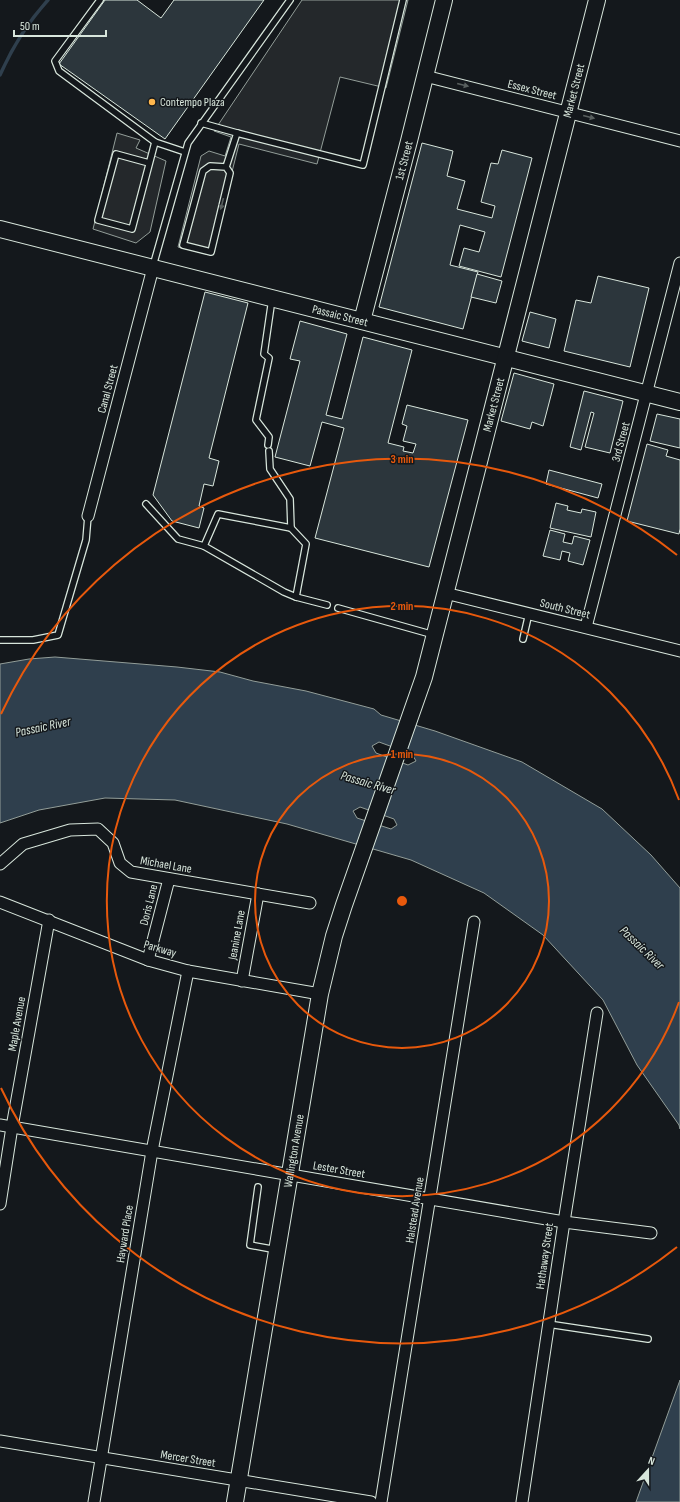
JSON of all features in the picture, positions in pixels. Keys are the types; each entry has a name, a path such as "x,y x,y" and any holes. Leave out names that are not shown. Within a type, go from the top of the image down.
{"street":[{"name":"1st Street","path":"362,321 444,0"},
{"name":"Market Street","path":"378,806 424,677 444,593 597,0"},
{"name":"Essex Street","path":"425,76 680,141"},
{"name":"Passaic Street","path":"0,229 680,402"},
{"name":"3rd Street","path":"586,627 680,263"},
{"name":"Canal Street","path":"88,516 153,268"},
{"name":"South Street","path":"444,593 680,651"},
{"name":"Wallington Avenue","path":"235,1502 320,994 334,936 355,870 378,806"},
{"name":"Michael Lane","path":"0,864 23,844 70,830 98,829 113,843 120,863 131,872 310,903"},
{"name":"Doris Lane","path":"148,960 169,879"},
{"name":"Jeanine Lane","path":"242,981 258,894"},
{"name":"Parkway","path":"0,902 148,960 188,971 320,994"},
{"name":"Maple Avenue","path":"0,1204 12,1127 49,920"},
{"name":"Halstead Avenue","path":"381,1502 474,922"},
{"name":"Hayward Place","path":"94,1502 152,1151 188,971"},
{"name":"Hathaway Street","path":"522,1502 548,1324 597,1013"},
{"name":"Lester Street","path":"0,1125 564,1222 651,1234"},
{"name":"Mercer Street","path":"0,1441 371,1502"}],"lane":[{"path":"100,0 55,61 59,71 155,142 185,152"},
{"path":"153,268 188,143 290,0"},
{"path":"201,123 363,165 403,0"},
{"path":"226,167 237,133"},
{"path":"150,163 116,154 98,220 132,229 150,163 155,142"},
{"path":"210,166 226,167 230,173 211,252 183,245 203,171 210,166"},
{"path":"272,298 264,354 269,358 256,420 268,437 270,469 290,499 291,528"},
{"path":"146,504 178,539 204,546 284,592 296,597 327,605"},
{"path":"204,546 218,514 291,528 306,544 296,597"},
{"path":"0,640 33,640 58,634 86,540 88,516"},
{"path":"338,608 434,635"},
{"path":"523,639 529,613"},
{"path":"258,1187 250,1245 277,1250"},
{"path":"548,1324 648,1339"}],"shaded area":[{"path":"302,0 408,0 386,88 340,77 317,164 239,144 211,255 178,247 201,156 209,151 225,156 231,137 214,131"},
{"path":"117,133 140,140 136,148 166,161 150,232 136,243 93,229"}],"water":[{"name":"Passaic River","path":"55,657 177,667 220,672 253,681 306,691 374,709 381,715 435,731 522,762 602,809 651,855 680,888 680,1129 679,1125 637,1065 603,1000 543,935 484,893 411,860 287,824 175,800 105,798 39,810 0,823 0,664 29,659","holes":["379,742 412,754 416,761 408,765 376,753 372,746","360,807 394,819 397,825 391,829 357,818 353,811"]},
{"path":"680,1380 680,1502 636,1502"}],"building":[{"name":"Contempo Plaza","path":"105,0 137,0 161,18 174,0 264,0 165,139 59,64"},
{"path":"422,143 453,151 447,176 465,181 457,209 492,218 495,206 481,202 491,163 498,164 502,150 532,158 501,277 459,266 464,248 479,252 485,232 460,225 450,265 478,272 463,329 379,307"},
{"path":"477,274 502,281 496,303 471,297"},
{"path":"598,276 649,288 630,367 564,351 576,300 591,303"},
{"path":"205,292 248,303 209,458 219,461 213,486 204,484 199,506 204,508 199,528 172,521 153,495"},
{"path":"530,312 556,319 549,348 522,341"},
{"path":"300,321 347,334 326,415 342,419 363,337 412,350 388,443 404,447 403,451 413,453 416,444 403,441 407,426 402,424 407,405 468,420 429,567 315,538 344,428 322,422 310,466 275,457 300,361 290,359"},
{"path":"514,373 554,384 543,426 532,422 530,429 501,421"},
{"path":"584,391 623,401 610,453 585,447 594,413 591,412 581,450 570,447"},
{"path":"657,414 680,419 680,448 650,441"},
{"path":"647,444 668,450 666,456 680,460 679,534 627,521"},
{"path":"549,470 602,484 598,498 546,484"},
{"path":"556,503 568,506 567,510 581,513 582,509 596,512 591,537 550,528"},
{"path":"550,530 565,534 563,542 572,544 574,536 590,540 583,565 568,561 570,553 562,551 560,560 543,556"}],"waterway":[{"path":"0,75 21,36 48,0"}],"place":[{"name":"Contempo Plaza","path":"152,102"}]}
